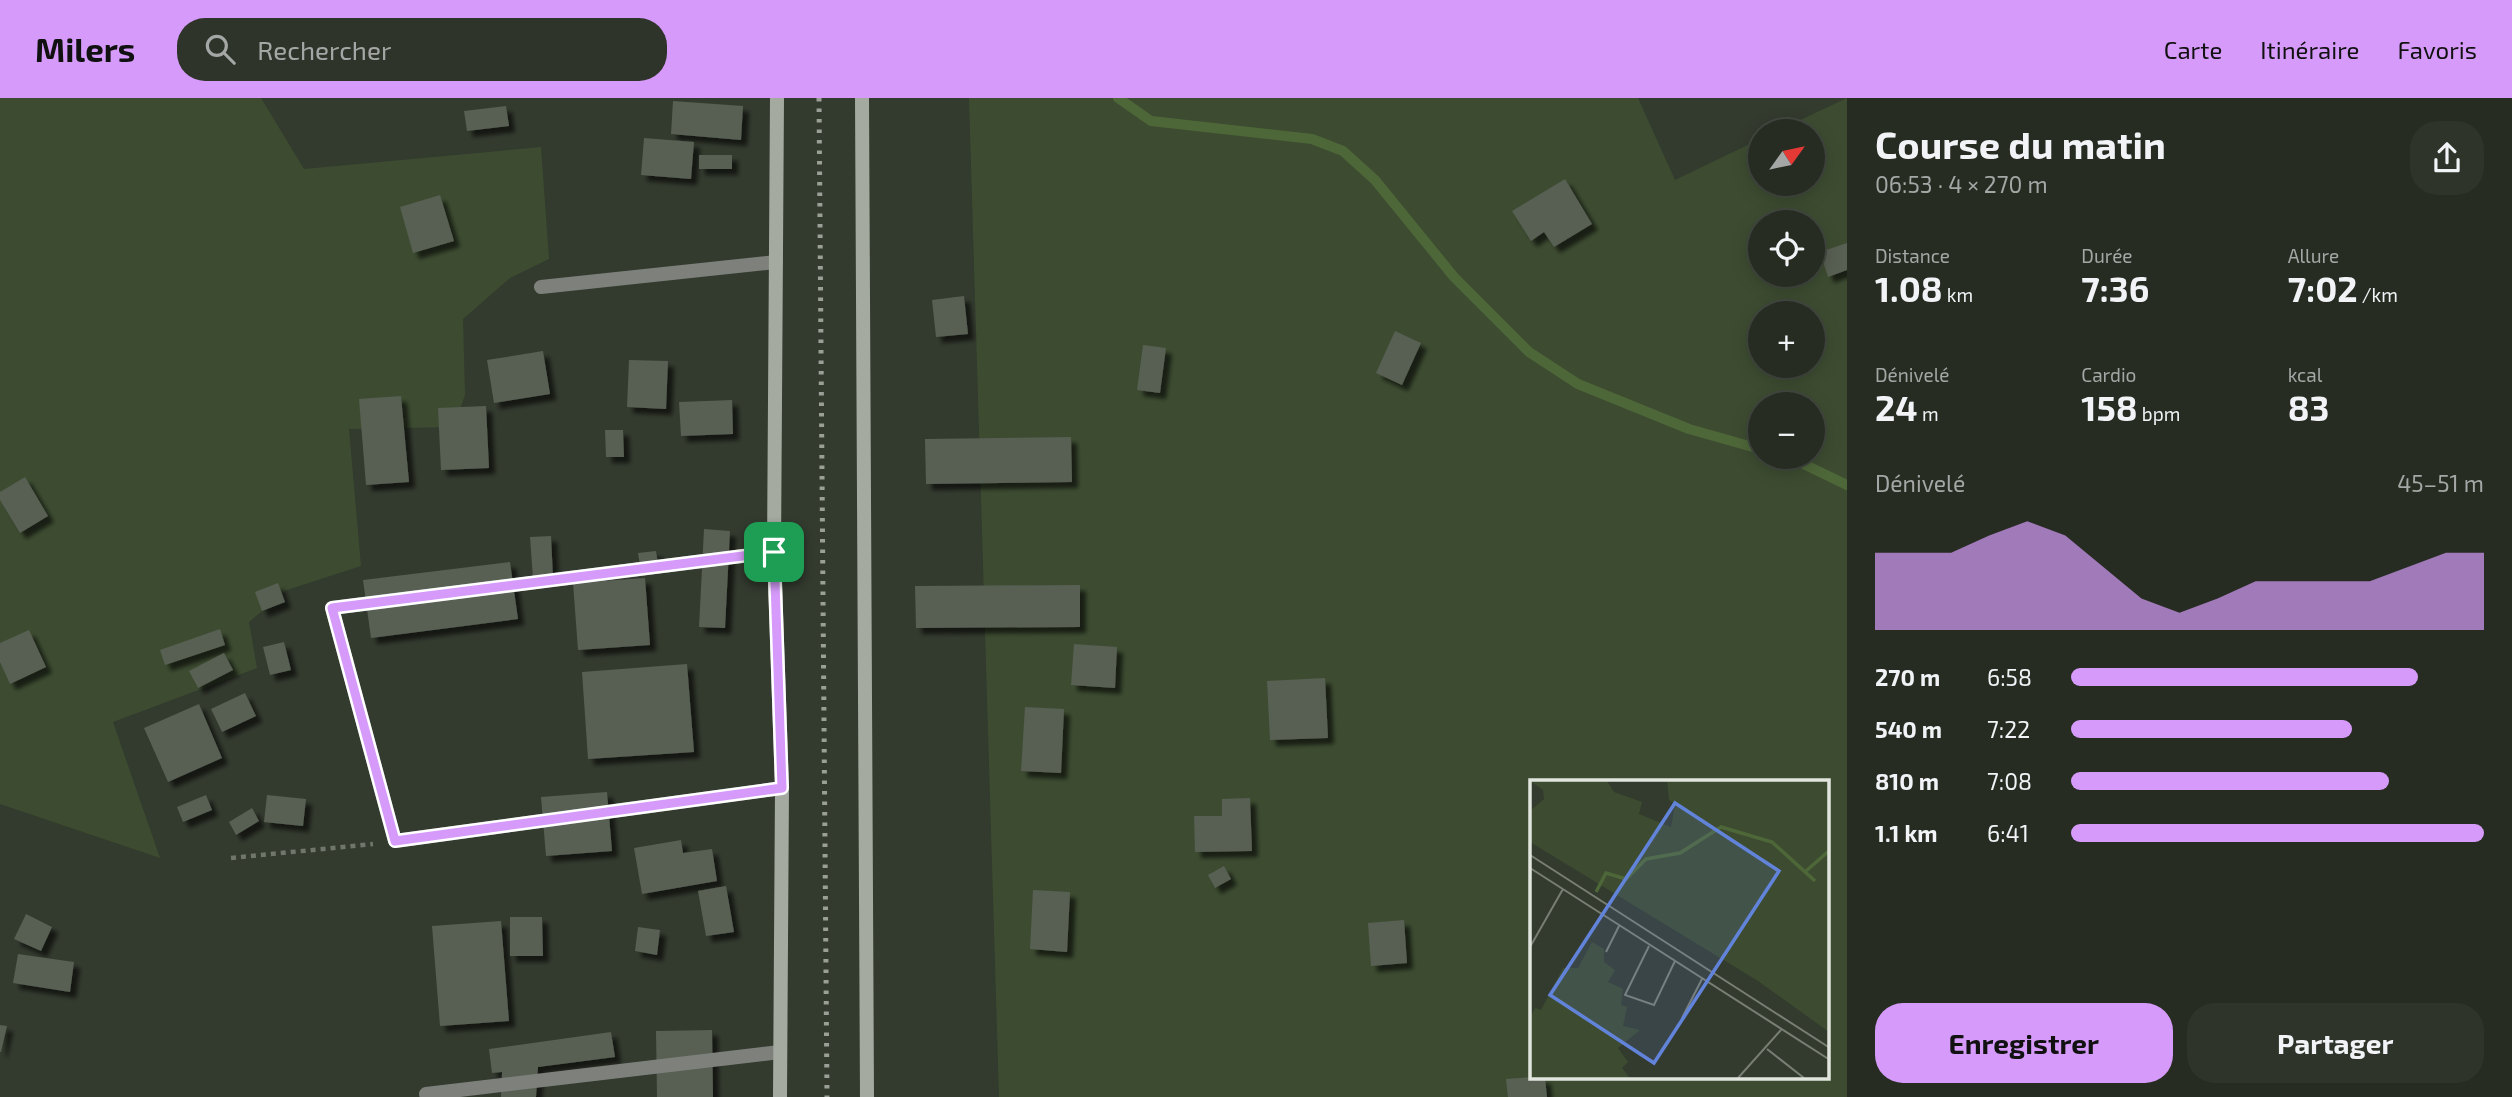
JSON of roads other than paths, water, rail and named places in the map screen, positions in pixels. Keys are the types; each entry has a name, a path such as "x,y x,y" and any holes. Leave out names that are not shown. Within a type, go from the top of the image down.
{"main road":[{"path":"777,98 774,552 782,788 780,1097"},
{"path":"862,98 867,1097"}],"street":[{"path":"541,287 776,262"},
{"path":"774,552 332,608 395,841 782,788"},
{"path":"426,1094 780,1052"}],"waterway":[{"path":"1118,98 1151,121 1312,139 1343,151 1375,180 1454,277 1529,352 1578,384 1689,429 1748,446"},
{"path":"1814,469 1847,485"}],"railway":[{"path":"819,98 827,1097"}]}
